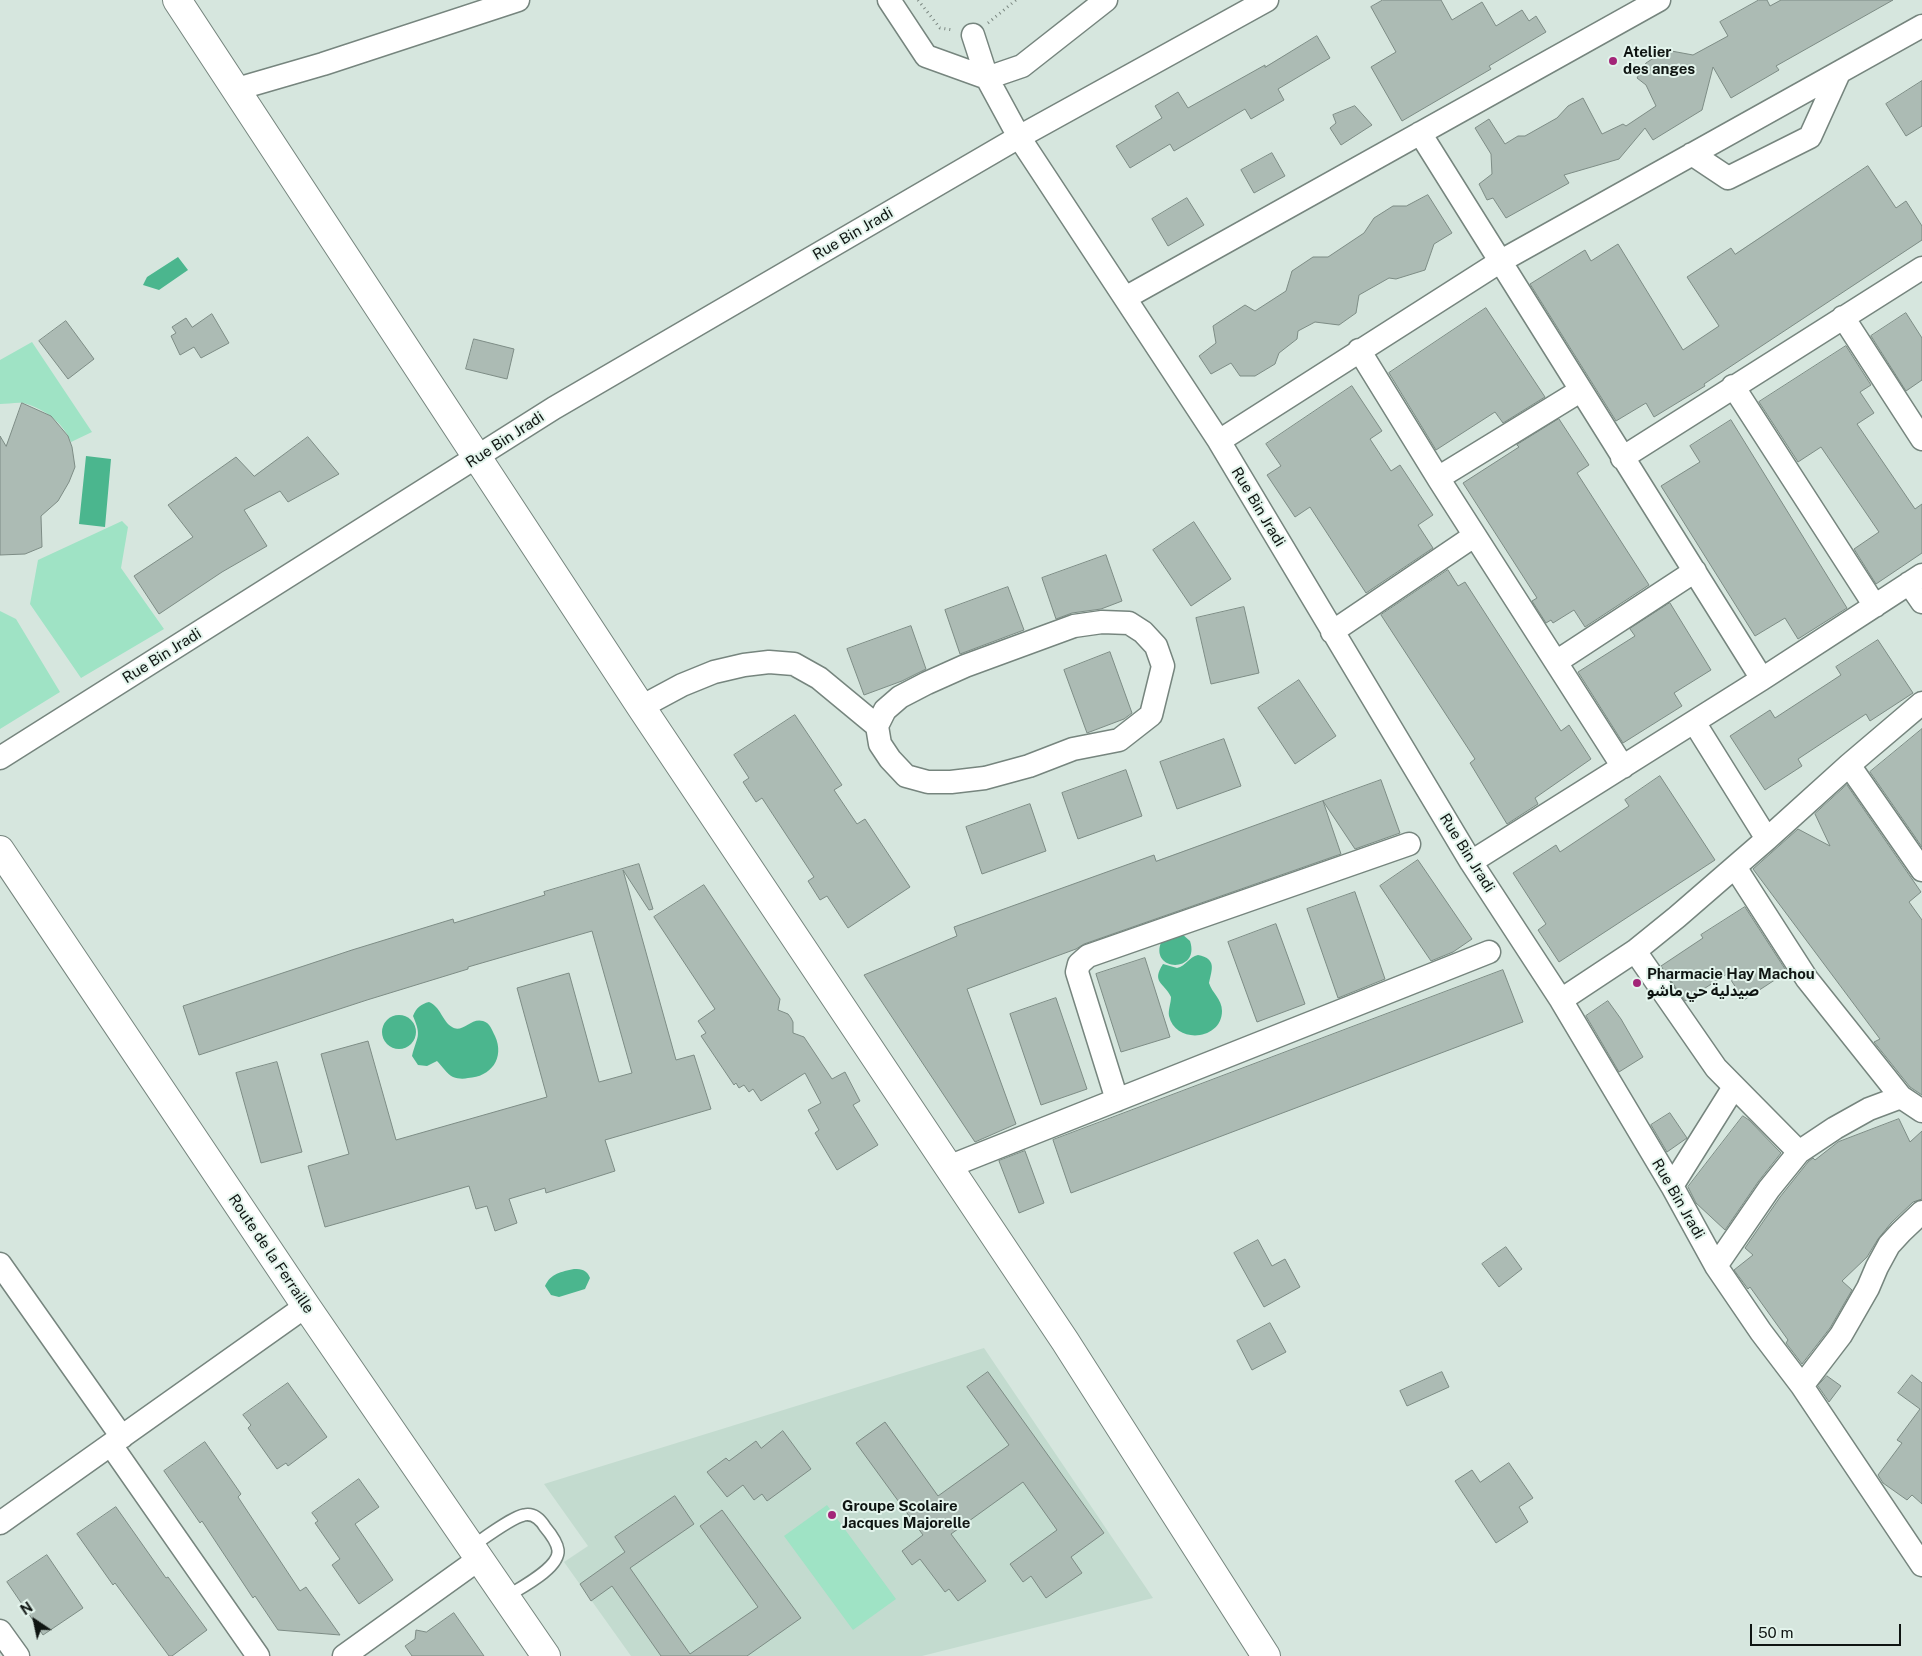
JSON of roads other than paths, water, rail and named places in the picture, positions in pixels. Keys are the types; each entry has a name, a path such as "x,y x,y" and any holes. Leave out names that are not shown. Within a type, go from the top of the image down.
{"street":[{"path":"177,0 641,708 1065,1341 1266,1656"},
{"path":"236,89 322,64 518,0"},
{"path":"889,0 926,56 987,78 1022,66 1106,0"},
{"name":"Rue Bin Jradi","path":"0,758 563,403 1019,137 1267,0"},
{"path":"1125,298 1659,0"},
{"path":"1219,441 1358,350 1501,262 1922,26"},
{"name":"Rue Bin Jradi","path":"973,35 987,78 1019,137 1219,441 1332,632 1472,862 1561,1000 1672,1186 1716,1266 1761,1332 1802,1386 1922,1565"},
{"path":"1692,154 1728,178 1810,136 1839,72"},
{"path":"1420,133 1762,679"},
{"path":"1622,458 1922,268"},
{"path":"1843,317 1922,439"},
{"path":"1358,350 1474,536 1623,767"},
{"path":"1733,386 1875,606"},
{"path":"1438,478 1580,391"},
{"path":"1332,632 1474,536"},
{"path":"1556,662 1695,571"},
{"path":"1472,862 1762,679 1916,579 1922,602"},
{"path":"641,708 682,685 714,672 744,665 769,662 794,664 819,678 877,726 880,744 890,759 906,776 928,782 951,782 985,778 1029,766 1073,749 1118,740 1151,715 1163,666 1156,646 1143,632 1129,623 1102,622 1074,626 926,683 900,697 885,710 877,726"},
{"path":"1561,1000 1635,951 1736,867 1849,765 1922,703"},
{"path":"1694,722 1767,839"},
{"path":"1849,765 1922,870"},
{"path":"1117,1100 1077,972 1079,964 1088,956 1410,844"},
{"name":"Route de la Ferraille","path":"0,850 306,1306 546,1656"},
{"path":"1736,867 1807,978 1901,1097 1922,1111"},
{"path":"1635,951 1716,1068 1799,1152"},
{"path":"948,1167 1489,952"},
{"path":"1672,1186 1734,1087"},
{"path":"1716,1266 1769,1189 1799,1152 1834,1128 1869,1109 1901,1097"},
{"path":"1802,1386 1841,1335 1868,1288 1876,1267 1889,1245 1922,1212"},
{"path":"0,1264 258,1656"},
{"path":"0,1523 306,1306"},
{"path":"344,1656 475,1553"},
{"path":"0,1631 18,1656"}],"lane":[{"path":"475,1553 520,1516 525,1514 536,1516 544,1524 557,1545 558,1556 556,1561 548,1569 506,1597"}],"place":[{"name":"Atelier des anges","path":"1613,61"},
{"name":"Pharmacie Hay Machou صيدلية حي ماشو","path":"1637,983"},
{"name":"Groupe Scolaire Jacques Majorelle","path":"832,1515"}]}
